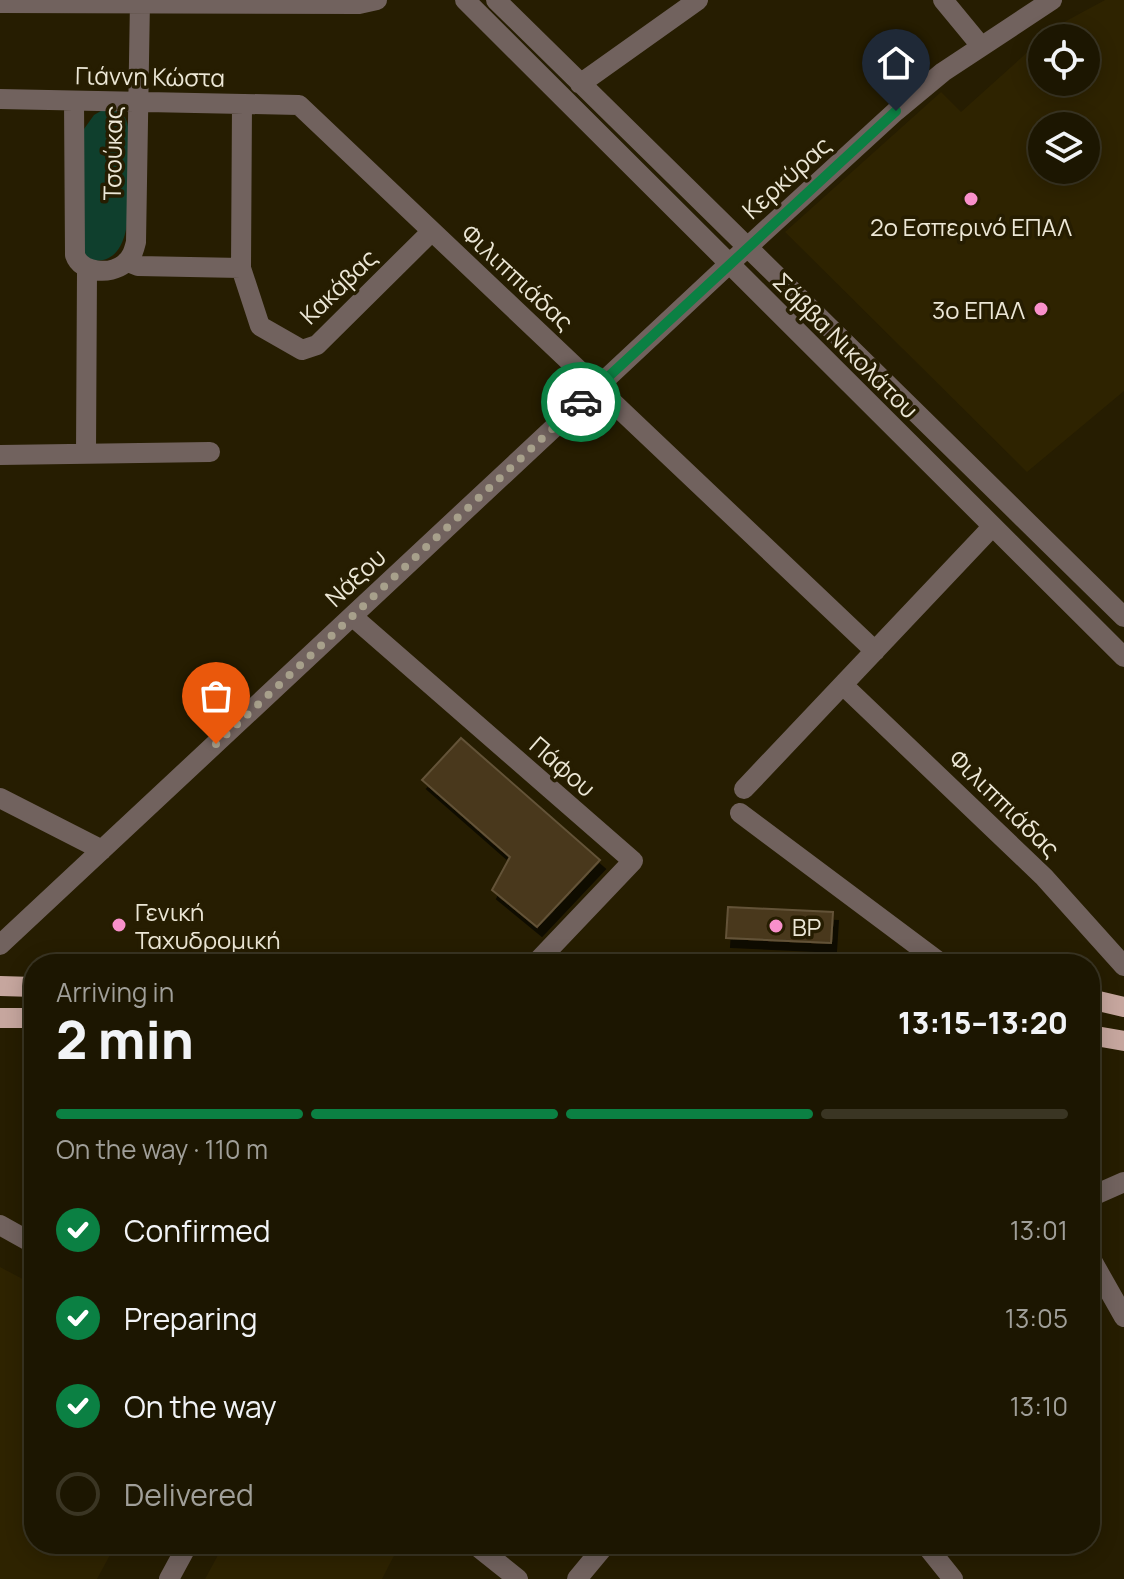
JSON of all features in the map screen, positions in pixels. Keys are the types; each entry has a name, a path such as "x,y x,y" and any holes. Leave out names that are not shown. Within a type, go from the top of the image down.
{"main road":[{"path":"0,986 24,987"},
{"path":"1100,1001 1124,1007"},
{"path":"0,1018 24,1018"},
{"path":"1100,1037 1124,1041"}],"street":[{"path":"0,3 359,4 377,0"},
{"name":"Σάββα Νικολάτου","path":"465,0 1124,657"},
{"name":"Σάββα Νικολάτου","path":"496,0 1124,617"},
{"path":"580,84 698,0"},
{"path":"943,0 981,46"},
{"name":"Κερκύρας","path":"746,248 943,72 1052,0"},
{"name":"Τσούκας","path":"128,262 136,242 140,2"},
{"name":"Γιάννη Κώστα","path":"0,99 299,105"},
{"name":"Τσούκας","path":"74,101 73,242 77,262 87,270 86,453"},
{"name":"Κακάβας","path":"242,104 241,268 260,326 302,350 317,345 432,231"},
{"name":"Φιλιππιάδας","path":"299,105 875,651"},
{"name":"Νάξου","path":"0,945 746,248"},
{"path":"87,270 116,269 128,262 138,266 241,268"},
{"path":"0,455 210,452"},
{"path":"744,789 992,527"},
{"name":"Πάφου","path":"352,616 633,861 545,954"},
{"name":"Φιλιππιάδας","path":"843,685 1044,877 1124,966"},
{"path":"0,798 102,850"},
{"path":"740,813 929,954"},
{"path":"1100,1193 1124,1182"},
{"path":"0,1225 24,1238"},
{"path":"1100,1275 1124,1317"},
{"path":"169,1579 183,1554"},
{"path":"487,1554 518,1579"},
{"path":"577,1579 598,1554"},
{"path":"933,1554 953,1579"}],"shaded area":[{"path":"1105,0 1124,0 1124,391 1027,472 785,232 941,92 961,112 1028,52 1028,96 1100,96 1100,24 1061,24"},
{"path":"0,1267 24,1280 24,1554 111,1554 97,1579 0,1579"},
{"path":"219,1554 395,1554 382,1579 205,1579"}],"green space":[{"path":"106,108 121,112 128,126 128,213 122,243 115,253 104,260 89,260 82,249 84,129 94,115"}],"building":[{"path":"461,738 600,860 537,927 492,890 510,857 422,780"},
{"path":"728,907 833,912 831,943 726,938"}],"way so far":[{"path":"216,744 581,402"}],"place":[{"name":"2ο Εσπερινό ΕΠΑΛ","path":"971,199"},
{"name":"3ο ΕΠΑΛ","path":"1041,309"},
{"name":"Γενική Ταχυδρομική","path":"119,925"},
{"name":"BP","path":"776,926"}],"route":[{"path":"581,402 896,111"}]}
